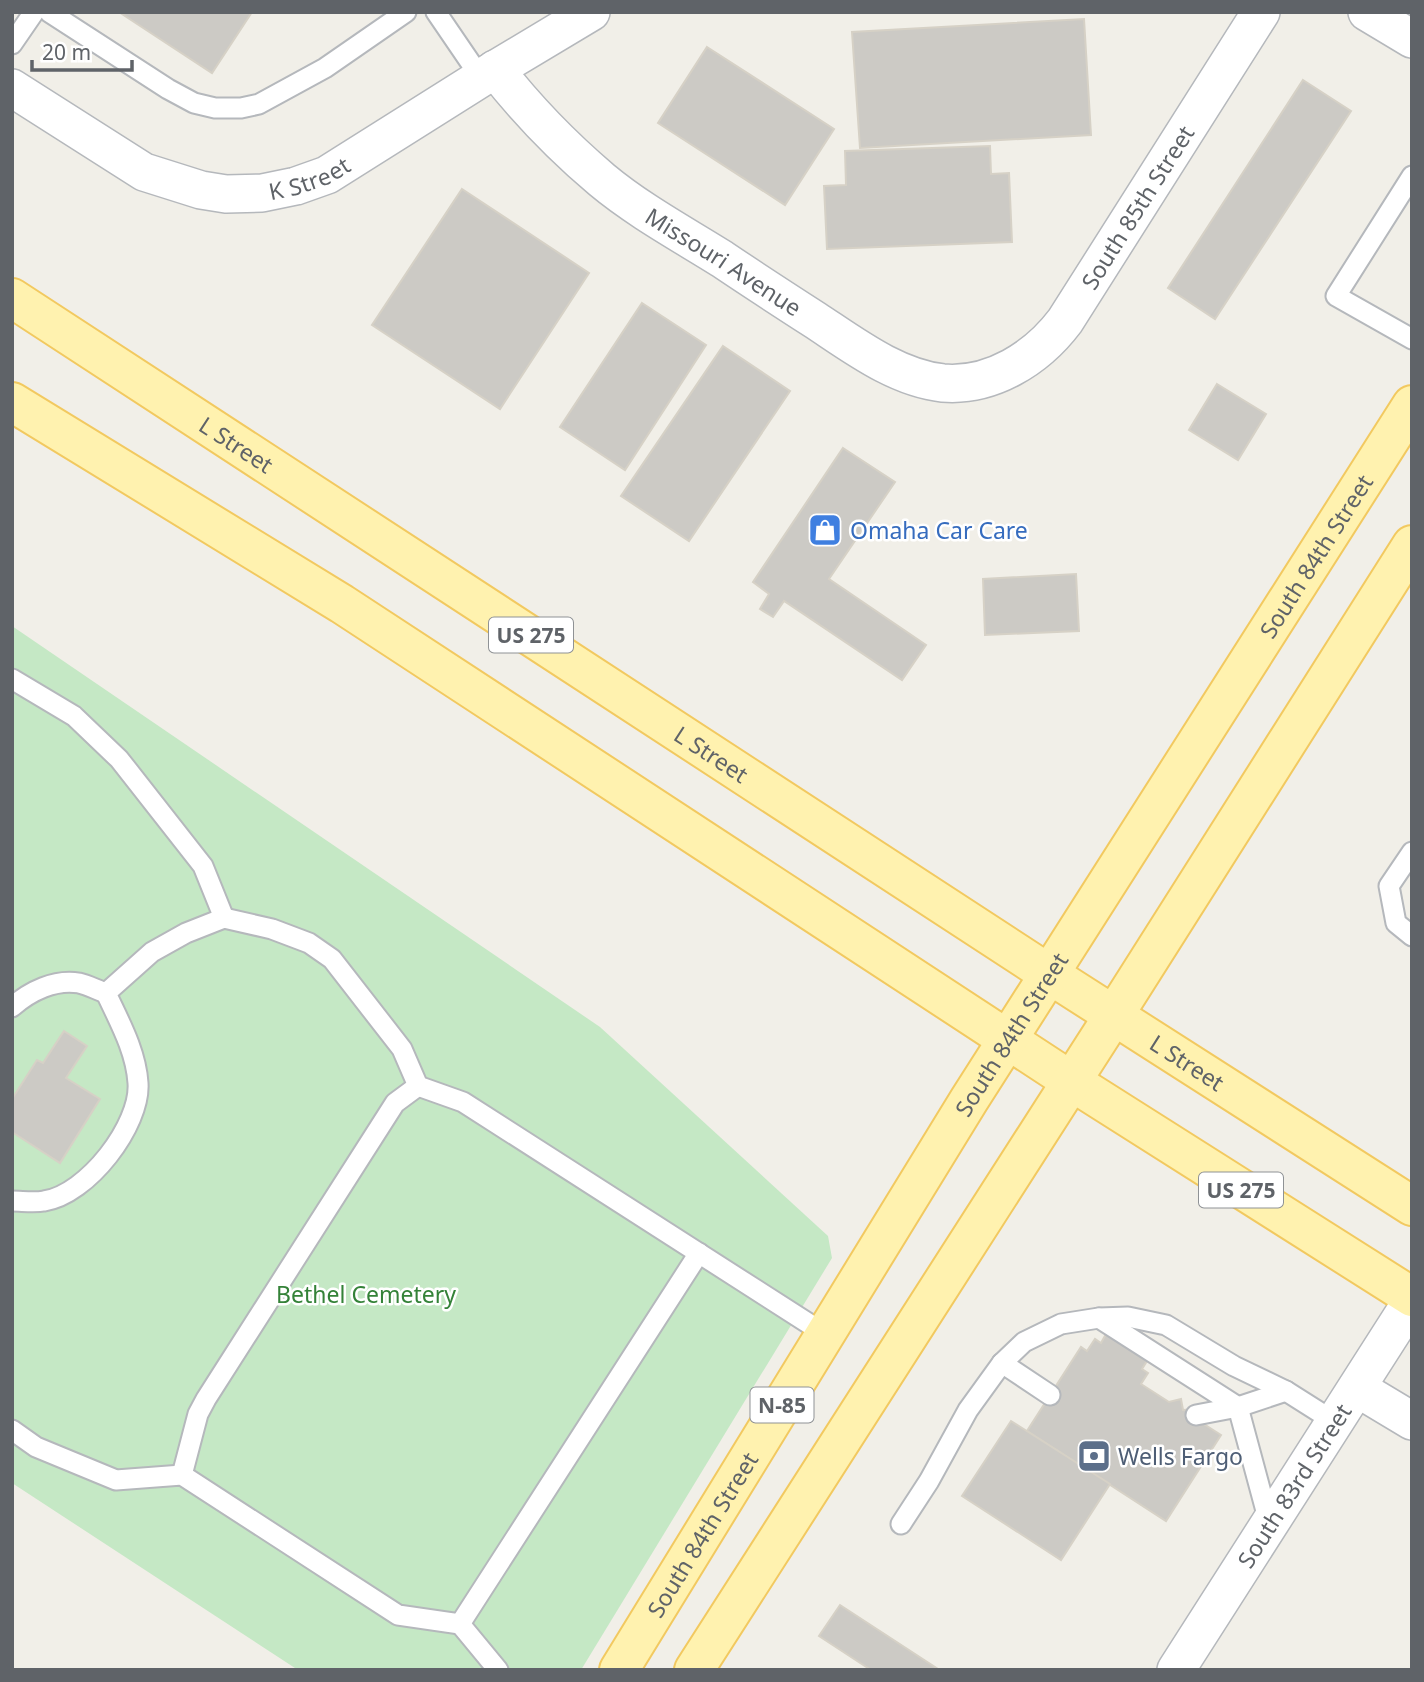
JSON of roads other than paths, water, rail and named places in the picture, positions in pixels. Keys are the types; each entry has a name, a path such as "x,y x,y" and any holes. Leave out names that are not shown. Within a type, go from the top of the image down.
{"main road":[{"name":"L Street","path":"12,298 1049,974 1412,1206"},
{"name":"US 275","path":"12,402 342,604 1071,1081 1412,1299"},
{"name":"South 84th Street","path":"618,1670 1007,1039 1412,405"},
{"path":"1114,1015 1412,545"},
{"name":"N-85","path":"694,1670 1114,1015"}],"street":[{"name":"K Street","path":"12,88 144,172 201,190 226,194 262,193 296,186 327,175 488,73 591,12"},
{"name":"South 85th Street","path":"992,377 1034,354 1051,340 1261,12"},
{"path":"1367,12 1412,39"},
{"name":"Missouri Avenue","path":"488,73 606,183 864,353 914,377 941,383 992,377"},
{"name":"South 83rd Street","path":"1176,1670 1412,1299"},
{"path":"1357,1388 1412,1421"}],"lane":[{"path":"12,44 34,12"},
{"path":"49,12 194,103 215,108 241,108 259,104 325,68 406,12"},
{"path":"436,12 488,73"},
{"path":"1412,176 1336,296 1412,340"},
{"path":"12,679 74,716 119,759 203,866 224,918"},
{"path":"1412,852 1389,886 1396,923 1412,936"},
{"path":"106,993 152,951 186,933 224,918 272,929 309,943 331,959 402,1049 418,1086 463,1102 825,1334"},
{"path":"12,1007 22,998 52,984 79,983 106,993 128,1042 135,1063 138,1086 133,1110 118,1141 102,1164 81,1185 46,1201 12,1201"},
{"path":"182,1475 198,1414 206,1399 395,1103 418,1086"},
{"path":"460,1623 699,1253"},
{"path":"901,1524 942,1459 968,1410 1002,1363 1024,1342 1061,1324 1128,1317 1166,1325 1234,1366 1286,1391 1335,1422"},
{"path":"1099,1318 1238,1407 1269,1522"},
{"path":"1002,1363 1050,1395"},
{"path":"1196,1415 1238,1407 1286,1391"},
{"path":"12,1430 36,1447 116,1480 182,1475 398,1615 460,1623 498,1670"}],"place":[{"name":"Omaha Car Care","path":"825,530"},
{"name":"Wells Fargo","path":"1094,1456"}],"park label":[{"name":"Bethel Cemetery","path":"366,1294"}]}
